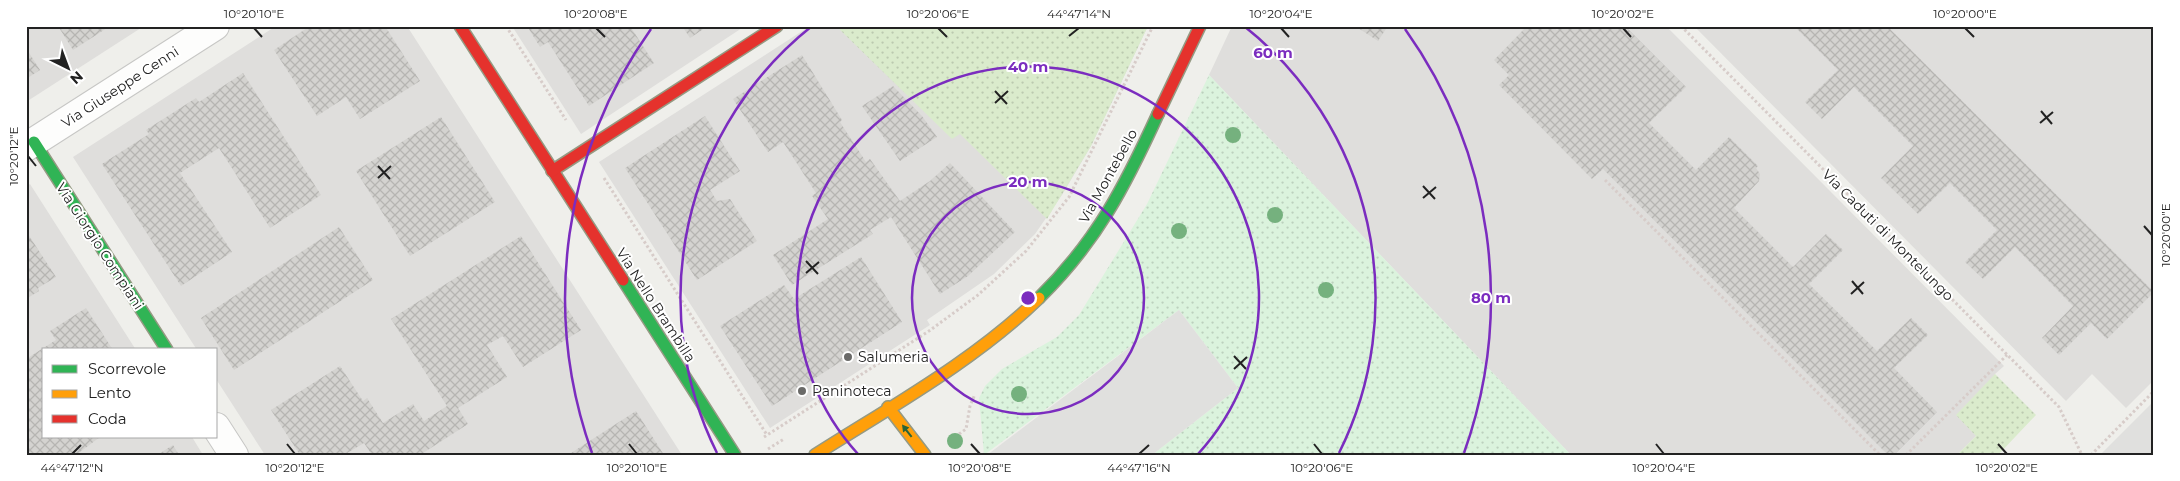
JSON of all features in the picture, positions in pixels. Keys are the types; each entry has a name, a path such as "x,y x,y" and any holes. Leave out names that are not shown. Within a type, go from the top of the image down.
{"street":[{"name":"Via Giuseppe Cenni","path":"30,144 215,26"},
{"name":"Via Nello Brambilla","path":"460,26 735,455"},
{"path":"552,171 777,26"},
{"name":"Via Montebello","path":"815,455 1005,329 1052,286 1087,245 1118,196 1200,26"},
{"name":"Via Giorgio Compiani","path":"30,144 166,348"},
{"path":"888,407 925,455"},
{"path":"218,430 234,455"}],"path":[{"path":"506,26 767,435 952,315 1026,251 1069,197 1153,26"},
{"name":"Via Caduti di Montelungo","path":"1680,26 2059,407 2082,455"},
{"path":"1605,180 1880,455"},
{"path":"1906,455 2007,354"},
{"path":"2091,455 2154,391"},
{"path":"767,450 790,436"}],"shaded area":[{"path":"26,26 144,26 26,102"},
{"path":"276,26 407,26 682,455 265,455 218,382 218,348 196,348 73,157"},
{"path":"512,26 745,26 581,134"},
{"path":"810,26 1148,26 1091,146 1062,195 1035,234 994,274 927,320 930,325 770,428 599,162"},
{"path":"1232,26 1666,26 2004,366 1995,374 1976,436 1957,455 1571,455 1209,75"},
{"path":"1694,26 2154,26 2154,380 2126,408 2092,374 2066,401"},
{"path":"30,184 135,348 42,348 42,438 193,438 203,455 26,455 26,187"},
{"path":"1179,310 1238,388 1152,455 987,455"},
{"path":"2154,401 2154,455 2100,455"}],"green space":[{"path":"836,26 1148,26 1091,146 1047,219 960,134 952,139"},
{"path":"1209,75 1571,455 1152,455 1238,388 1179,310 984,455 979,398 985,386 1002,369 1057,337 1079,315 1147,204"},
{"path":"1995,374 2036,415 1998,455 1957,455 1976,436 1956,415"}],"building":[{"path":"58,26 110,26 73,50"},
{"path":"310,26 385,26 420,81 360,119 346,97 317,116 274,50"},
{"path":"527,26 630,26 654,63 589,106 548,42 540,47"},
{"path":"682,26 708,26 690,38"},
{"path":"1355,26 1388,26 1378,41"},
{"path":"1527,26 1553,26 1557,30 1561,26 1625,26 1686,87 1649,123 1696,170 1729,137 1758,166 1756,168 1760,174 1759,181 1734,208 1793,267 1826,234 1843,250 1809,284 1877,351 1911,318 1928,335 1894,368 1937,412 1894,455 1888,455 1603,169 1592,179 1499,85 1509,75 1494,60"},
{"path":"1794,26 1887,26 2154,292 2107,339 2091,323 2059,355 2042,338 2073,306 2015,247 1983,279 1965,262 1997,230 1950,183 1918,214 1881,178 1913,146 1854,87 1822,119 1805,102 1838,70"},
{"path":"26,48 40,70 26,79"},
{"path":"802,55 842,120 840,122 866,162 870,159 900,201 930,181 950,163 1015,232 968,276 940,294 891,217 870,230 873,234 792,285 773,255 828,219 812,196 816,193 783,142 768,152 733,99"},
{"path":"243,73 321,195 270,228 219,148 180,173 232,252 181,286 102,164 149,134 146,130 196,98 199,102"},
{"path":"893,86 922,116 937,137 900,161 862,106"},
{"path":"705,116 740,171 710,190 717,201 730,199 757,241 697,280 625,168"},
{"path":"441,117 495,202 410,256 356,171"},
{"path":"339,227 373,280 234,370 201,318"},
{"path":"26,231 56,277 38,288 39,291 26,299"},
{"path":"521,236 581,330 523,367 503,336 487,345 507,377 458,408 468,424 420,455 372,455 364,443 344,455 300,455 271,410 340,366 363,401 367,398 383,423 413,404 424,421 447,406 391,319"},
{"path":"861,257 902,322 772,406 720,326 784,285 794,299"},
{"path":"86,308 112,348 43,348 56,340 50,331"},
{"path":"42,349 42,438 99,438 76,455 26,455 26,359"},
{"path":"636,411 664,455 568,455"},
{"path":"173,445 179,455 157,455"}],"traffic: fast":[{"path":"1039,298 1077,255 1108,212 1134,165 1158,114"},
{"path":"34,142 166,348"},
{"path":"623,280 735,455"}],"traffic: slow":[{"path":"815,455 932,382 1014,321 1039,298"},
{"path":"888,407 925,455"}],"traffic: jam":[{"path":"460,26 623,280"},
{"path":"552,171 777,26"},
{"path":"1158,114 1200,26"}],"place":[{"name":"Salumeria","path":"848,357"},
{"name":"Paninoteca","path":"802,391"}]}
